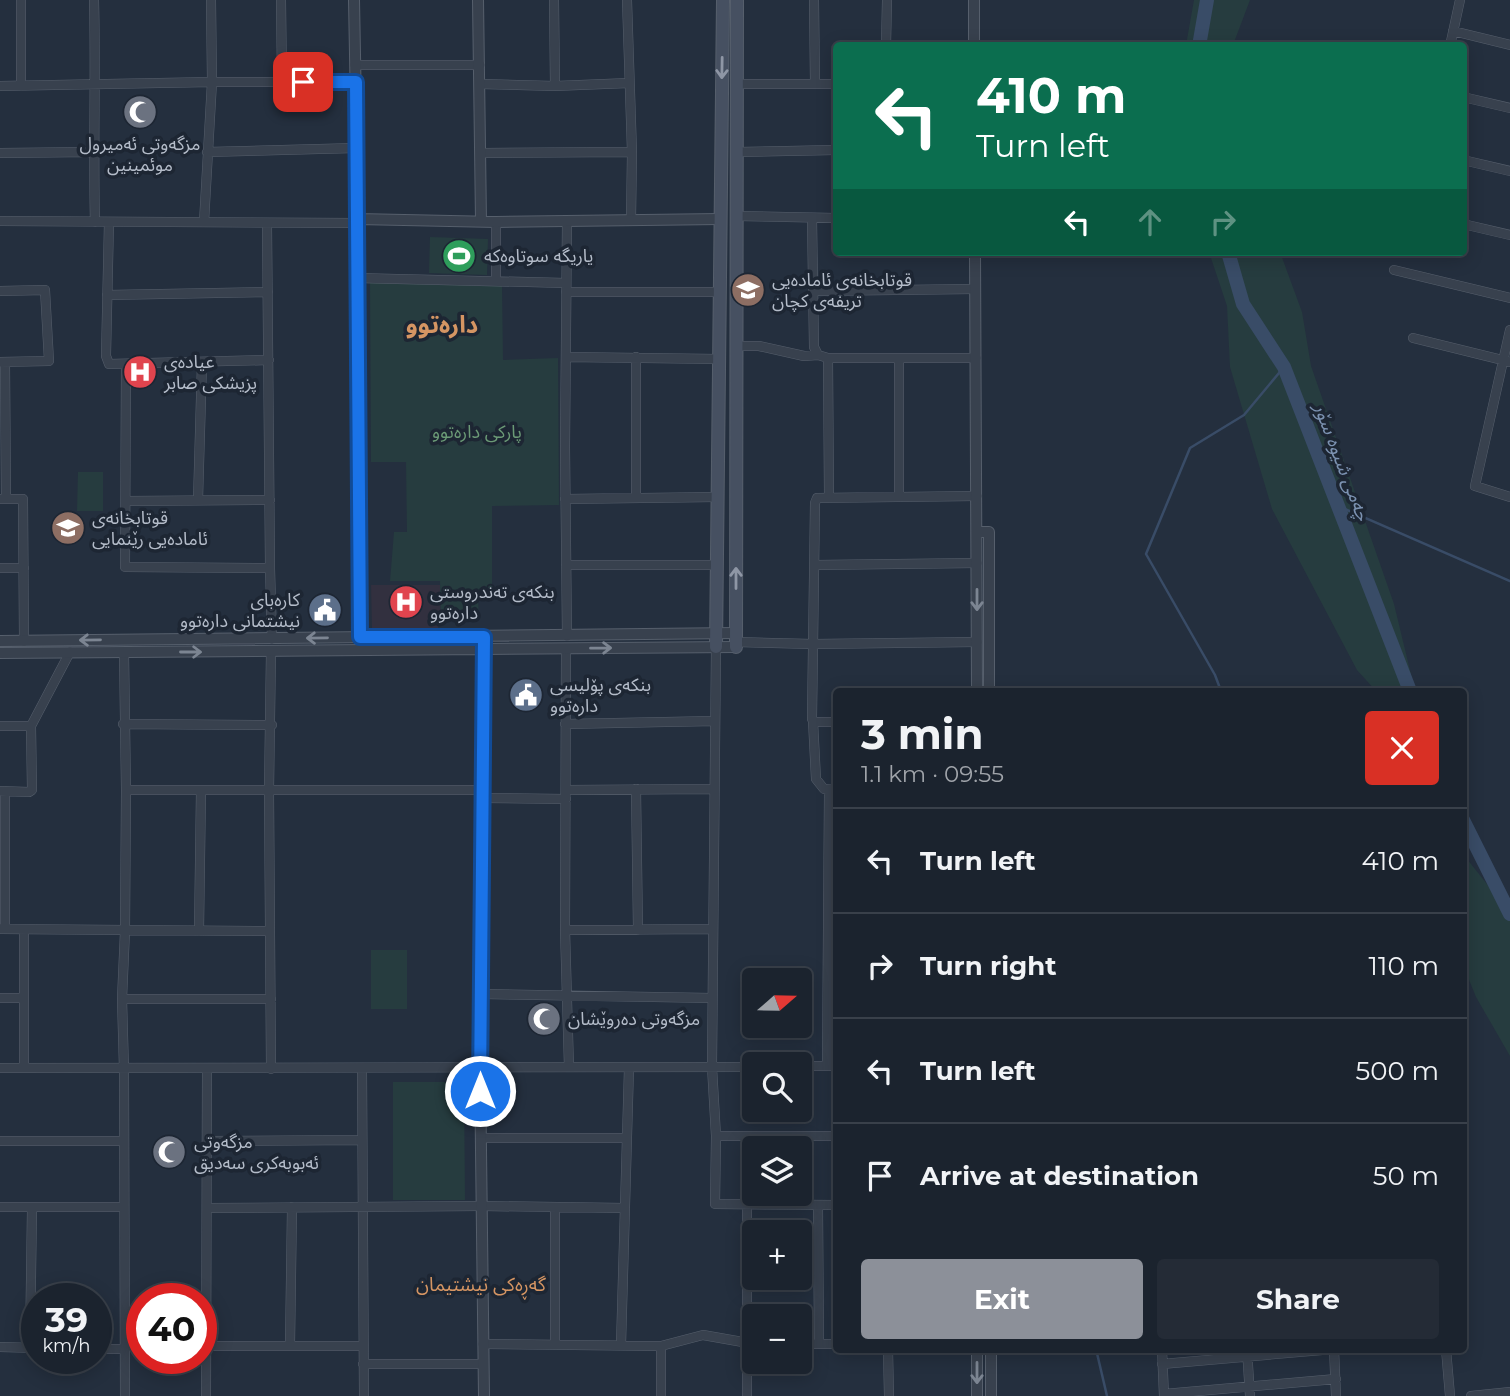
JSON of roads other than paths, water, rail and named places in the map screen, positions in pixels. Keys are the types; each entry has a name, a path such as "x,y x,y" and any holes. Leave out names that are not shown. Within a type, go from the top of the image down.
{"main road":[{"path":"716,647 723,0"},
{"path":"736,641 737,0"},
{"path":"719,359 736,353"}],"street":[{"path":"21,0 21,86"},
{"path":"94,0 97,85 93,152 95,222"},
{"path":"204,222 212,82 211,0"},
{"path":"281,0 282,82"},
{"path":"354,0 361,637 354,645 361,651"},
{"path":"478,0 481,221"},
{"path":"554,0 555,86"},
{"path":"627,0 632,152 631,220"},
{"path":"814,0 815,84"},
{"path":"886,42 887,0"},
{"path":"974,0 974,42"},
{"path":"1451,42 1460,0"},
{"path":"1453,31 1510,45"},
{"path":"355,65 480,65"},
{"path":"0,86 356,82"},
{"path":"480,84 555,86 629,83"},
{"path":"737,84 833,84"},
{"path":"1467,98 1510,108"},
{"path":"207,152 356,148"},
{"path":"737,152 833,150"},
{"path":"0,153 93,152"},
{"path":"481,153 632,152"},
{"path":"1467,161 1510,171"},
{"path":"736,216 833,218"},
{"path":"812,218 814,347 823,357 829,497"},
{"path":"0,221 267,223 720,219"},
{"path":"567,221 567,636"},
{"path":"109,222 106,356 109,364 269,360"},
{"path":"496,222 496,281"},
{"path":"267,223 272,639"},
{"path":"1467,225 1510,235"},
{"path":"975,256 977,496 983,532 989,688"},
{"path":"1394,270 1510,298"},
{"path":"356,278 496,281 566,287 719,292"},
{"path":"814,290 975,289"},
{"path":"0,291 45,290 49,361 3,362 3,499 23,499 24,641"},
{"path":"107,295 268,292"},
{"path":"1510,330 1507,361 1475,486 1510,498"},
{"path":"1413,338 1507,361"},
{"path":"736,353 759,346 804,356 976,358"},
{"path":"566,357 719,359"},
{"path":"636,357 636,498"},
{"path":"898,358 899,496"},
{"path":"198,499 202,363"},
{"path":"126,364 125,567 270,568"},
{"path":"812,1066 832,1066 833,790 820,787 816,779 813,722 815,503 817,498 829,497 977,496"},
{"path":"565,499 717,497"},
{"path":"126,501 270,500"},
{"path":"977,688 977,563 983,532"},
{"path":"815,565 977,563"},
{"path":"566,565 717,565"},
{"path":"0,568 24,568"},
{"path":"0,653 361,651 533,642 567,636 716,633 736,641"},
{"path":"0,641 361,637 483,643"},
{"path":"533,642 566,649 716,647 736,641 813,644 977,642"},
{"path":"483,643 480,1068 484,1396"},
{"path":"716,647 712,929 715,1205 742,1205"},
{"path":"566,649 565,930 569,1068"},
{"path":"271,651 271,1069"},
{"path":"71,652 31,726 32,790 3,791 2,929 270,930"},
{"path":"124,652 124,1396"},
{"path":"565,724 715,721"},
{"path":"813,722 833,722"},
{"path":"123,724 272,725"},
{"path":"0,726 31,726"},
{"path":"126,789 566,794 636,789 713,789"},
{"path":"636,789 638,930"},
{"path":"199,931 201,790"},
{"path":"565,930 712,929"},
{"path":"24,930 24,1068"},
{"path":"482,994 712,998"},
{"path":"0,998 24,998"},
{"path":"122,999 271,999"},
{"path":"0,1068 742,1067"},
{"path":"621,1345 629,1068"},
{"path":"207,1069 208,1283"},
{"path":"362,1069 364,1396"},
{"path":"716,1136 833,1136"},
{"path":"481,1139 627,1138"},
{"path":"207,1141 362,1140"},
{"path":"0,1141 124,1141"},
{"path":"812,1205 833,1205"},
{"path":"818,1205 819,1344"},
{"path":"747,1206 750,1304"},
{"path":"0,1208 124,1207"},
{"path":"555,1207 555,1345"},
{"path":"32,1208 33,1283"},
{"path":"208,1208 625,1208"},
{"path":"290,1346 292,1208"},
{"path":"483,1344 661,1346 703,1335 742,1341"},
{"path":"812,1344 833,1344"},
{"path":"217,1346 363,1346"},
{"path":"661,1346 661,1396"},
{"path":"0,1347 21,1348"},
{"path":"112,1349 123,1349"},
{"path":"888,1353 888,1396"},
{"path":"977,1353 977,1396"},
{"path":"990,1353 990,1396"},
{"path":"1162,1353 1164,1395 1250,1391 1336,1379"},
{"path":"1162,1364 1248,1353 1250,1391"},
{"path":"1334,1353 1336,1396"},
{"path":"1446,1353 1450,1396"},
{"path":"363,1364 483,1364"},
{"path":"206,1396 207,1374"},
{"path":"747,1396 749,1374"},
{"path":"1471,1396 1510,1392"}],"waterway":[{"name":"چەمی شیوە سۆر","path":"1200,42 1207,0"},
{"name":"چەمی شیوە سۆر","path":"1229,256 1243,304 1284,367 1409,688"},
{"path":"1220,688 1146,554 1190,448 1244,415 1284,367"},
{"path":"1338,506 1510,581"},
{"name":"چەمی شیوە سۆر","path":"1467,828 1510,914"},
{"path":"1097,1353 1107,1396"}],"place":[{"name":"مزگەوتی ئەمیرول موئمینین","path":"140,112"},
{"name":"یاریگە سوتاوەکە","path":"459,256"},
{"name":"قوتابخانەی ئامادەیی تریفەی کچان","path":"748,290"},
{"name":"عیادەی پزیشکی صابر","path":"140,372"},
{"name":"قوتابخانەی ئامادەیی رێنمایی","path":"68,528"},
{"name":"بنکەی تەندروستی دارەتوو","path":"406,602"},
{"name":"کارەبای نیشتمانی دارەتوو","path":"325,610"},
{"name":"بنکەی پۆلیسی دارەتوو","path":"526,695"},
{"name":"مزگەوتی دەروێشان","path":"544,1019"},
{"name":"مزگەوتی ئەبوبەکری سەدیق","path":"169,1152"}],"district":[{"name":"دارەتوو","path":"442,324"},
{"name":"گەڕەکی نیشتیمان","path":"481,1284"}],"park label":[{"name":"پارکی دارەتوو","path":"477,432"}]}
